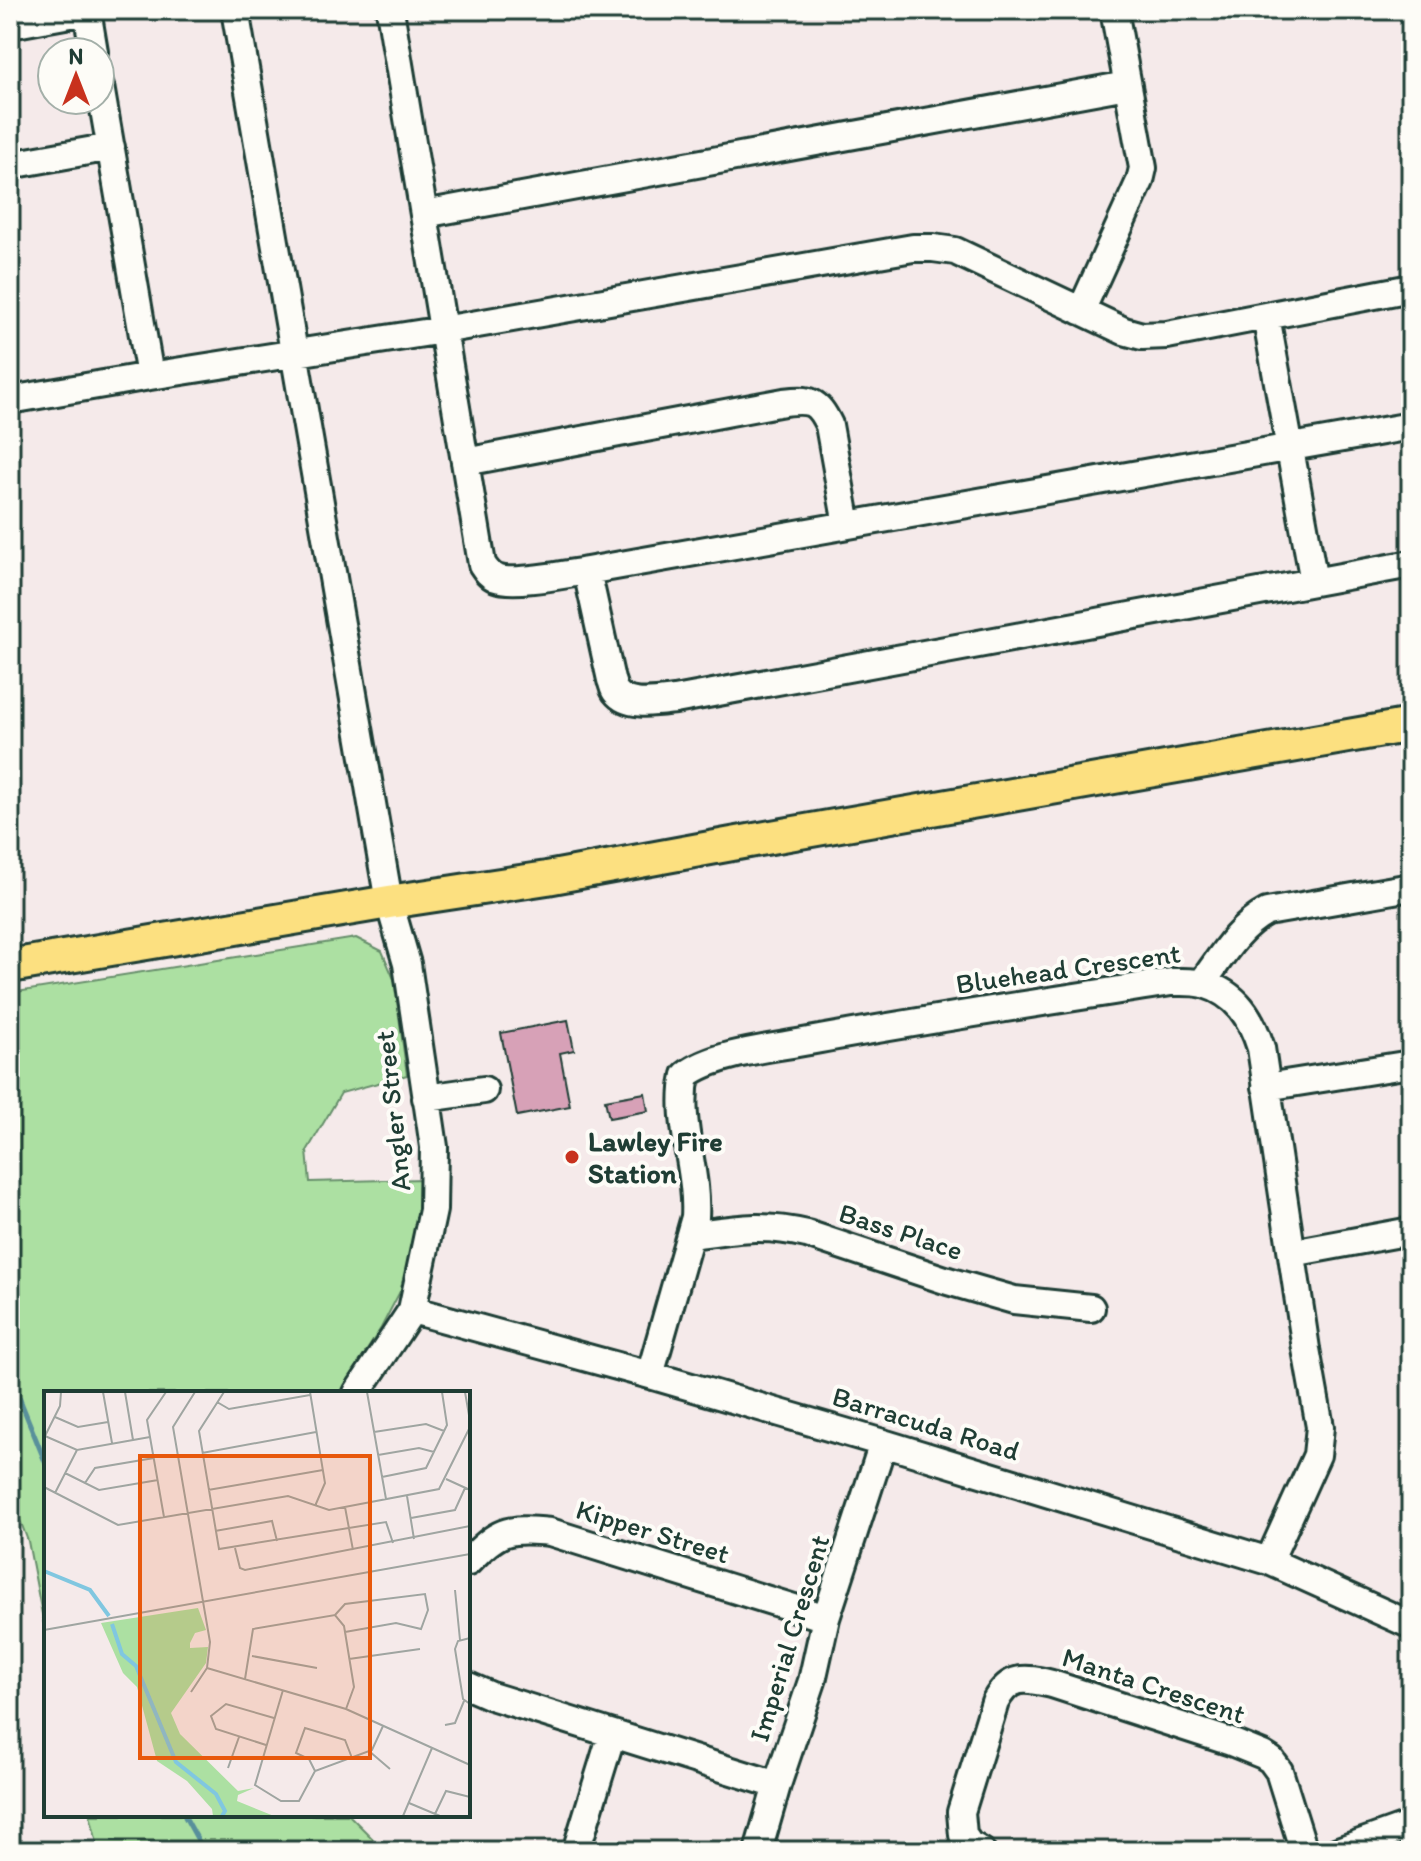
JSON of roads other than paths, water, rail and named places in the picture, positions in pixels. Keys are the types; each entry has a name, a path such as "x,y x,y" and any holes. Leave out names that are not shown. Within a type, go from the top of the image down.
{"main road":[{"path":"10,966 547,878 1411,725"}],"street":[{"name":"Angler Street","path":"235,10 389,902 407,964 434,1147 433,1210 412,1310 358,1391"},
{"path":"390,10 482,564 490,575 498,579 587,571 1411,426"},
{"path":"1081,311 1140,181 1143,168 1114,10"},
{"path":"10,25 87,11 91,36"},
{"path":"424,214 1127,85"},
{"path":"105,116 150,376"},
{"path":"10,165 111,147"},
{"path":"10,400 443,330 913,248 955,251 1124,331 1142,336 1167,335 1411,288"},
{"path":"1266,316 1314,582"},
{"path":"465,462 784,402 814,402 829,425 847,525"},
{"path":"587,571 616,693 643,703 675,700 1411,564"},
{"path":"1202,983 1237,936 1253,919 1267,912 1411,887"},
{"name":"Bluehead Crescent","path":"650,1375 695,1217 696,1196 682,1093 686,1075 697,1066 730,1056 902,1024 1171,982 1202,983 1225,994 1243,1009 1254,1026 1261,1048 1320,1427 1317,1455 1269,1561"},
{"path":"1266,1087 1411,1064"},
{"path":"426,1098 484,1090"},
{"name":"Bass Place","path":"691,1235 754,1227 786,1229 1014,1300 1091,1308"},
{"path":"1292,1253 1411,1231"},
{"name":"Barracuda Road","path":"412,1310 883,1443 1269,1561 1411,1625"},
{"name":"Imperial Crescent","path":"758,1851 812,1681 826,1618 883,1443"},
{"name":"Kipper Street","path":"470,1560 489,1540 500,1534 530,1530 550,1532 826,1618"},
{"name":"Manta Crescent","path":"981,1851 969,1844 963,1835 961,1812 995,1702 1002,1689 1009,1684 1026,1680 1052,1684 1263,1755 1279,1771 1304,1851"},
{"path":"470,1687 777,1785"},
{"path":"576,1851 612,1734"},
{"path":"1338,1851 1411,1825"}],"waterway":[{"path":"10,1375 44,1459"},
{"path":"185,1817 204,1851"}],"place":[{"name":"Lawley Fire Station","path":"572,1157"}]}
